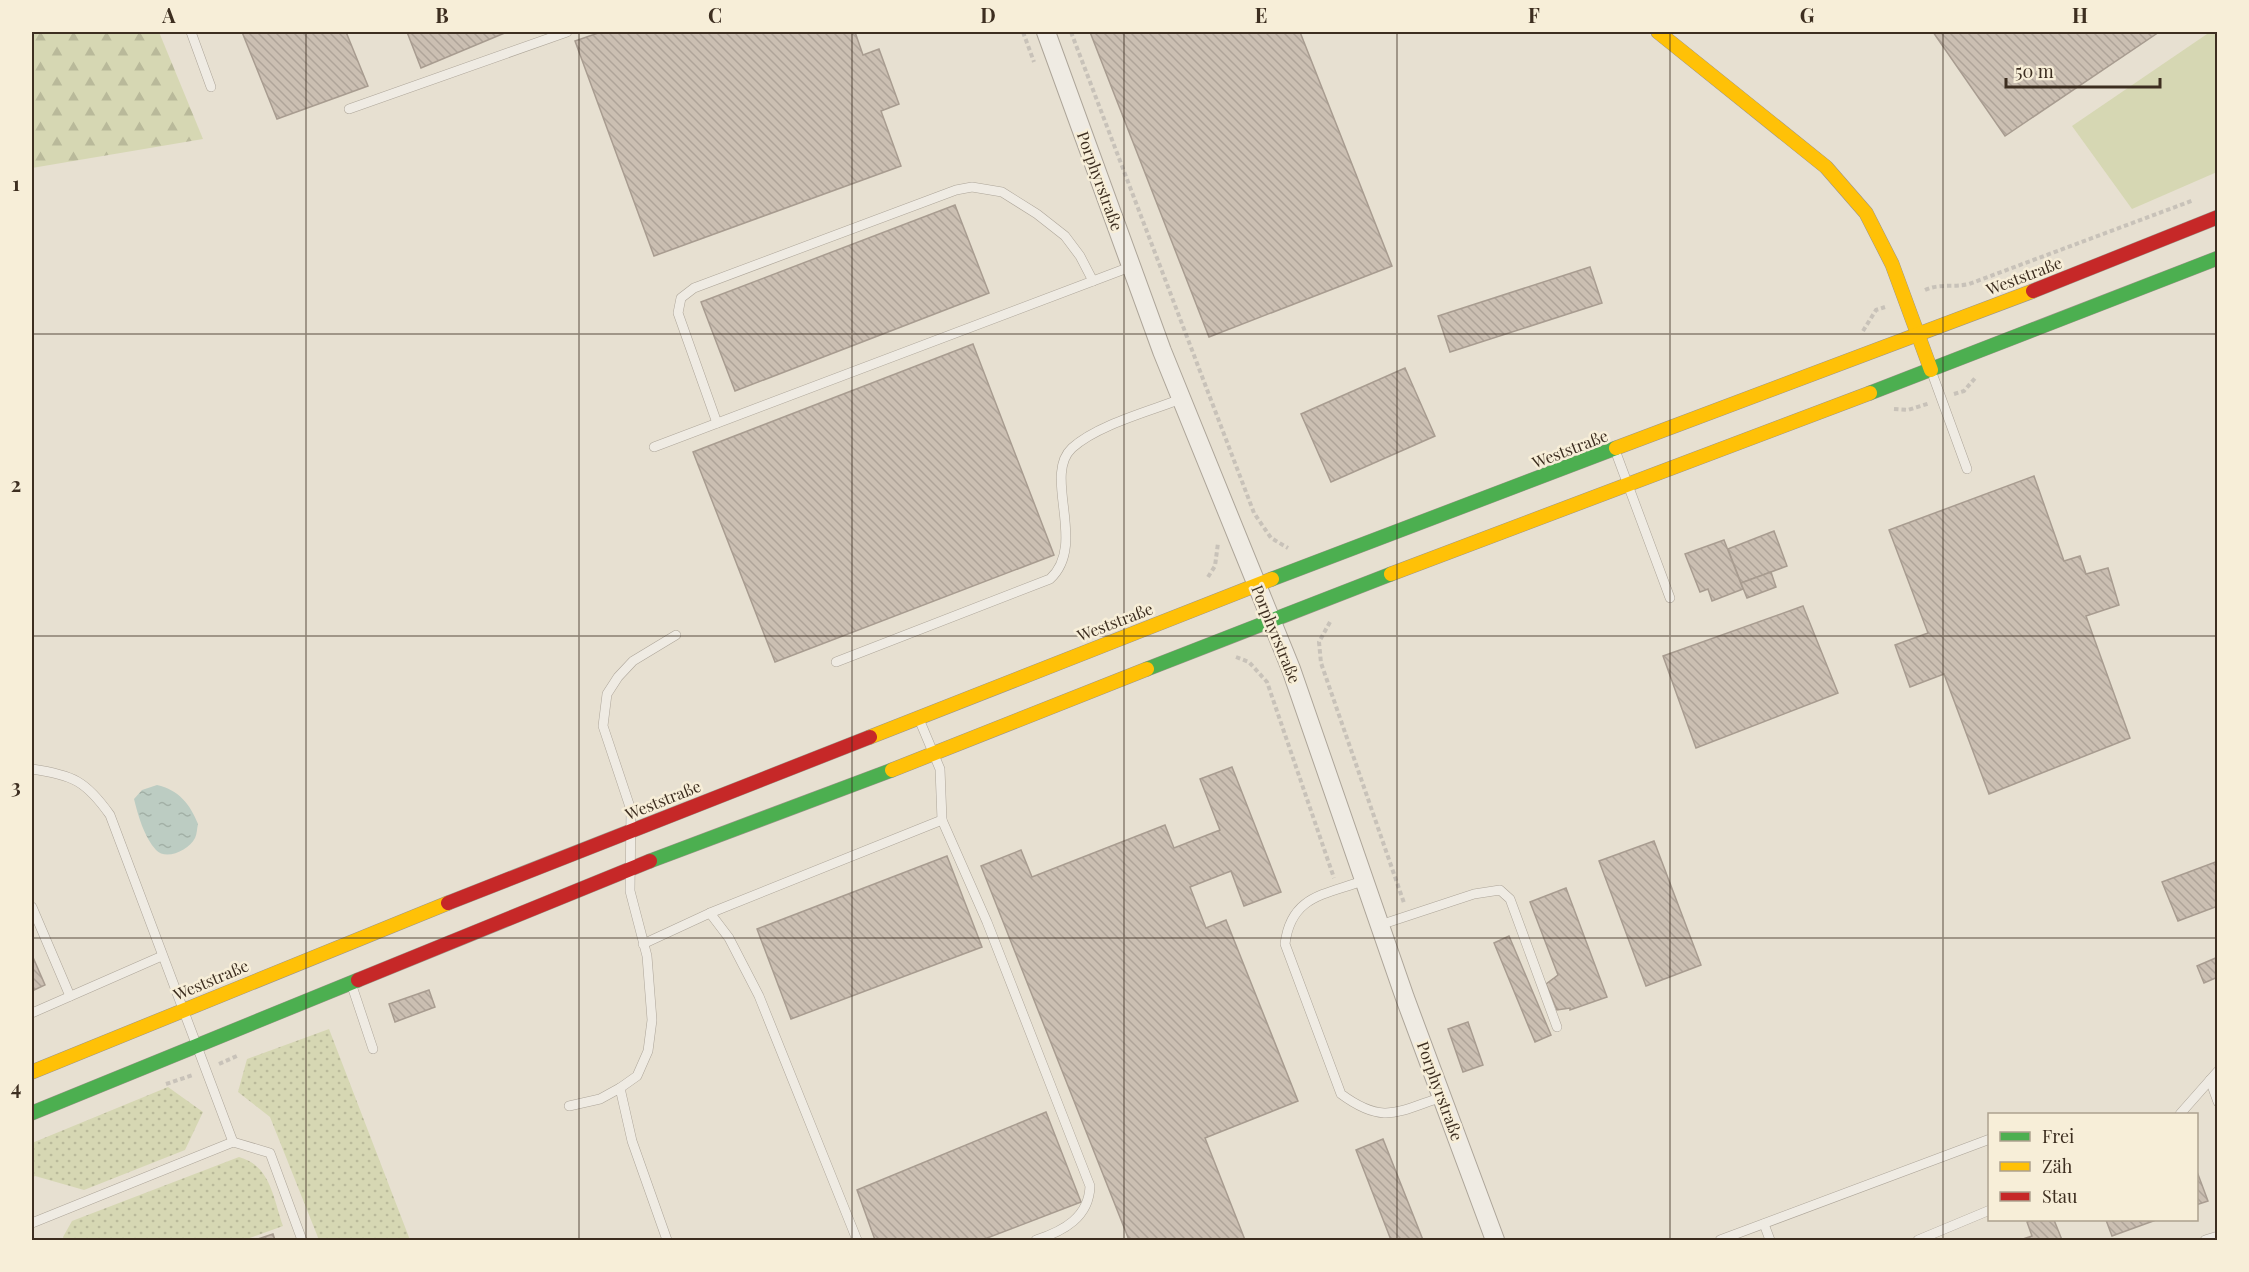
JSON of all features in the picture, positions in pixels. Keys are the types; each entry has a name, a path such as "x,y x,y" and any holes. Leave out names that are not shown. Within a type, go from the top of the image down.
{"main road":[{"path":"1658,32 1826,167 1866,213 1892,264 1931,370"},
{"name":"Weststraße","path":"32,1072 631,831 1257,584 2123,257 2217,217"},
{"path":"32,1113 630,869 934,754 1271,619 1931,370 2217,258"}],"street":[{"name":"Porphyrstraße","path":"1046,32 1130,267 1291,669 1380,925 1495,1240"}],"lane":[{"path":"190,32 211,87"},
{"path":"349,109 567,32"},
{"path":"717,423 678,314 681,298 694,288 813,241 956,190 972,187 1002,192 1065,236 1080,256 1093,281"},
{"path":"654,447 1130,267"},
{"path":"1931,370 1967,469"},
{"path":"836,662 1050,579 1064,561 1066,547 1062,477 1065,457 1072,448 1105,429 1181,399"},
{"path":"1615,450 1670,598"},
{"path":"569,1106 600,1099 638,1076 648,1051 652,1020 647,956 630,891 631,810 603,726 607,694 633,661 676,635"},
{"path":"918,717 940,769 942,820 987,922 1090,1186 1087,1208 1079,1219 1036,1240"},
{"path":"32,769 63,774 94,792 110,815 173,988 233,1142"},
{"path":"643,944 710,913 942,820"},
{"path":"1365,880 1307,901 1299,907 1287,925 1284,944 1341,1094 1360,1108 1388,1115 1443,1097"},
{"path":"1380,925 1473,894 1500,890 1507,894 1557,1027"},
{"path":"32,907 70,996"},
{"path":"710,913 729,938 759,996 857,1240"},
{"path":"32,1013 162,956"},
{"path":"351,983 372,1049"},
{"path":"2181,1113 2217,1071"},
{"path":"2210,1080 2217,1101"},
{"path":"620,1088 632,1141 667,1240"},
{"path":"1720,1240 1988,1139"},
{"path":"32,1223 233,1142 270,1153 302,1240"},
{"path":"1918,1240 1988,1210"},
{"path":"1764,1224 1770,1240"},
{"path":"2205,1240 2217,1236"}],"path":[{"path":"1071,32 1254,513 1264,531 1279,544"},
{"path":"1319,642 1321,663 1408,915"},
{"path":"1254,666 1267,682 1338,890"}],"green space":[{"path":"32,32 159,32 203,139 32,168"},
{"path":"2210,32 2217,32 2217,172 2132,209 2072,126"},
{"path":"329,1029 410,1240 319,1240 270,1117 238,1092 247,1059"},
{"path":"168,1087 203,1112 185,1150 84,1190 35,1176 32,1178 32,1143"},
{"path":"239,1157 250,1161 264,1175 273,1194 283,1226 244,1240 65,1240 63,1237 72,1221"}],"water":[{"path":"157,785 178,794 191,810 198,824 196,836 192,842 177,853 160,853 152,845 142,826 134,799 142,790"}],"building":[{"path":"242,32 346,32 368,86 277,119"},
{"path":"407,32 507,32 421,68"},
{"path":"601,32 855,32 863,55 879,49 899,104 881,111 901,166 654,256 575,41"},
{"path":"1090,32 1300,32 1392,266 1209,337"},
{"path":"1933,32 2159,32 2005,136"},
{"path":"955,205 989,293 735,391 701,302"},
{"path":"1590,267 1602,303 1450,352 1438,316"},
{"path":"973,344 1054,555 775,662 693,452"},
{"path":"1405,368 1435,436 1331,482 1301,414"},
{"path":"2034,476 2064,561 2080,556 2086,574 2108,568 2119,605 2086,616 2130,738 1989,794 1944,674 1910,687 1895,645 1928,633 1889,530"},
{"path":"1774,531 1787,566 1741,583 1728,549"},
{"path":"1724,540 1743,589 1712,601 1708,589 1700,592 1685,554"},
{"path":"1771,572 1776,587 1747,598 1741,583"},
{"path":"1803,606 1838,693 1696,748 1663,656"},
{"path":"1232,767 1281,892 1244,906 1231,871 1190,887 1206,928 1226,920 1298,1101 1205,1138 1245,1240 1129,1240 981,866 1021,850 1032,877 1165,825 1174,848 1220,830 1200,779"},
{"path":"1654,841 1701,965 1646,986 1599,861"},
{"path":"947,856 982,947 791,1019 757,929"},
{"path":"2218,861 2218,906 2178,921 2162,882"},
{"path":"1566,888 1607,997 1570,1010 1570,1008 1557,1010 1546,984 1558,975 1530,902"},
{"path":"1509,936 1551,1035 1535,1042 1494,943"},
{"path":"32,955 45,985 32,991"},
{"path":"2218,957 2218,977 2204,983 2197,966"},
{"path":"429,990 435,1007 395,1022 389,1004"},
{"path":"1468,1022 1483,1065 1463,1072 1448,1029"},
{"path":"1046,1112 1081,1202 982,1240 875,1240 857,1190"},
{"path":"1383,1139 1423,1240 1391,1240 1356,1150"},
{"path":"2198,1174 2208,1201 2198,1204"},
{"path":"2054,1221 2062,1240 2020,1240 2032,1236 2027,1222"},
{"path":"2106,1221 2153,1221 2112,1236"},
{"path":"273,1234 275,1240 255,1240"}],"traffic: fast":[{"path":"1870,393 2218,258"},
{"path":"1272,579 1616,448"},
{"path":"1147,669 1391,574"},
{"path":"650,861 892,770"},
{"path":"32,1113 358,980"}],"traffic: slow":[{"path":"1658,32 1826,167 1866,213 1892,264 1931,370"},
{"path":"1616,448 2033,291"},
{"path":"1391,574 1870,393"},
{"path":"870,737 1272,579"},
{"path":"892,770 1147,669"},
{"path":"32,1072 448,903"}],"traffic: jam":[{"path":"2033,291 2218,217"},
{"path":"448,903 870,737"},
{"path":"358,980 650,861"}]}
